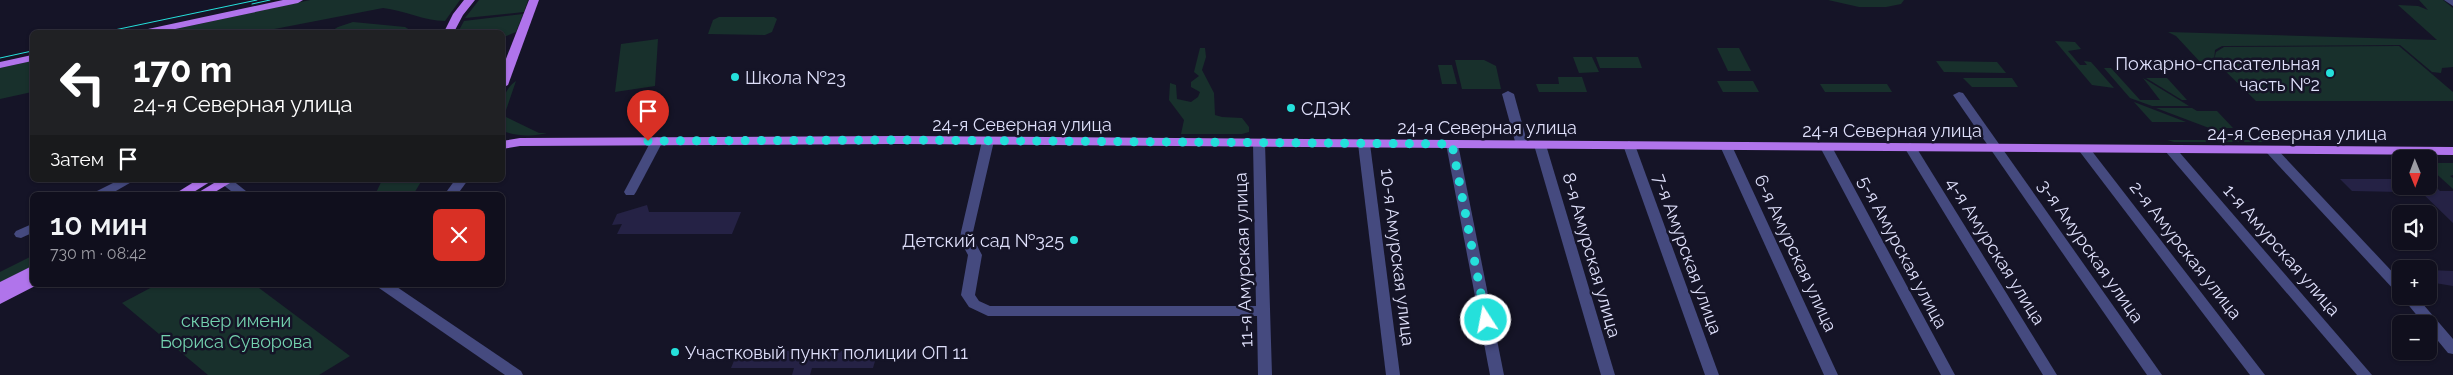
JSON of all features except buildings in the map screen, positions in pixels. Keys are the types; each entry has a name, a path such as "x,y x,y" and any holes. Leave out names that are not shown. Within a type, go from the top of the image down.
{"main road":[{"path":"157,30 298,0"},
{"path":"450,30 458,14 470,0"},
{"path":"505,77 534,0"},
{"path":"0,65 30,58"},
{"name":"24-я Северная улица","path":"505,137 520,142"},
{"name":"24-я Северная улица","path":"505,144 520,142 657,141 988,141 2453,151"},
{"path":"196,192 205,182"},
{"path":"196,192 223,182"},
{"path":"0,288 30,272"},
{"path":"0,299 30,283"}],"street":[{"path":"2450,0 2453,3"},
{"path":"1508,94 1522,145"},
{"name":"3-я Амурская улица","path":"1959,95 2154,375"},
{"path":"630,192 657,141"},
{"path":"988,141 967,236 975,255 968,295 979,308 995,311 1263,311"},
{"name":"11-я Амурская улица","path":"1258,143 1265,375"},
{"name":"10-я Амурская улица","path":"1364,144 1393,375"},
{"path":"1452,144 1497,375"},
{"name":"8-я Амурская улица","path":"1540,145 1608,375"},
{"name":"7-я Амурская улица","path":"1629,145 1712,375"},
{"name":"6-я Амурская улица","path":"1726,146 1831,375"},
{"name":"5-я Амурская улица","path":"1826,147 1948,375"},
{"name":"4-я Амурская улица","path":"1910,147 2050,375"},
{"name":"2-я Амурская улица","path":"2084,149 2258,375"},
{"name":"1-я Амурская улица","path":"2170,149 2365,375"},
{"path":"2271,150 2392,279"},
{"path":"105,192 125,182"},
{"path":"227,182 241,192"},
{"path":"452,192 460,182"},
{"path":"387,287 516,375"},
{"path":"2416,305 2453,349"}],"green space":[{"path":"310,0 460,0 445,21 437,21 383,8 269,30 171,30"},
{"path":"479,0 528,0 524,12 465,18"},
{"path":"1828,0 1904,0 1901,4 1886,7 1859,7"},
{"path":"2419,0 2443,0 2453,8 2453,67 2442,68 2441,73 2432,72 2400,45 2222,46 2215,50 2214,60 2216,52 2224,47 2399,46 2453,92 2453,101 2256,101 2215,61 2202,64 2176,36 2168,32 2437,40 2398,5 2418,6 2428,10"},
{"path":"523,14 516,32 505,37 505,30 459,30 464,21"},
{"path":"719,17 774,17 777,19 772,32 765,35 708,34 713,20"},
{"path":"353,22 405,27 410,30 333,30"},
{"path":"658,39 655,86 615,92 621,44"},
{"path":"2055,41 2075,42 2081,49 2068,51 2080,65 2087,65 2084,61 2091,62 2114,88 2092,85"},
{"path":"1200,48 1205,48 1206,57 1202,70 1214,93 1215,115 1242,118 1249,127 1249,132 1242,134 1181,134 1184,120 1169,100 1170,83 1176,85 1177,99 1191,102 1198,97 1200,92 1191,87 1191,82 1199,76 1194,72"},
{"path":"1717,48 1739,48 1751,71 1728,71"},
{"path":"1573,57 1592,57 1599,72 1579,73"},
{"path":"1596,57 1638,57 1642,68 1600,68"},
{"path":"1455,60 1484,60 1496,66 1501,89 1462,89"},
{"path":"30,61 30,92 0,99 0,68"},
{"path":"1936,61 1997,62 2006,73 1944,72"},
{"path":"1438,65 1452,65 1457,84 1442,84"},
{"path":"2104,68 2111,68 2140,100 2160,100 2143,78 2189,106 2152,106 2130,98"},
{"path":"1558,77 1582,77 1587,92 1539,92 1536,84 1559,84"},
{"path":"1963,78 2012,78 2018,87 1972,87"},
{"path":"2146,78 2167,78 2187,100 2182,100"},
{"path":"516,81 505,113 505,95"},
{"path":"1717,81 1753,81 1759,92 1723,92"},
{"path":"1820,84 1887,84 1892,92 1825,92"},
{"path":"2134,102 2186,122 2152,122"},
{"path":"2156,108 2192,108 2197,111 2217,111 2233,128 2219,128 2225,134"},
{"path":"505,116 539,133 547,133 536,135 513,134 505,132"},
{"path":"2167,140 2268,140 2269,142 2174,142"},
{"path":"2438,163 2453,163 2453,175 2450,176 2453,178 2453,189 2438,175"},
{"path":"381,182 421,182 415,192 376,192"},
{"path":"30,257 30,267 0,283 0,272"},
{"name":"сквер имени Бориса Суворова","path":"152,287 258,287 350,356 319,375 208,375 122,303"}],"tram line":[{"path":"114,30 257,0"},
{"path":"252,4 270,0"},
{"path":"0,58 30,51"}],"place":[{"name":"Пожарно-спасательная часть №2","path":"2330,73"},
{"name":"Школа №23","path":"735,77"},
{"name":"СДЭК","path":"1291,108"},
{"name":"Детский сад №325","path":"1074,240"},
{"name":"Участковый пункт полиции ОП 11","path":"675,352"}],"route":[{"path":"648,141 899,140 1452,144 1486,320"}]}
